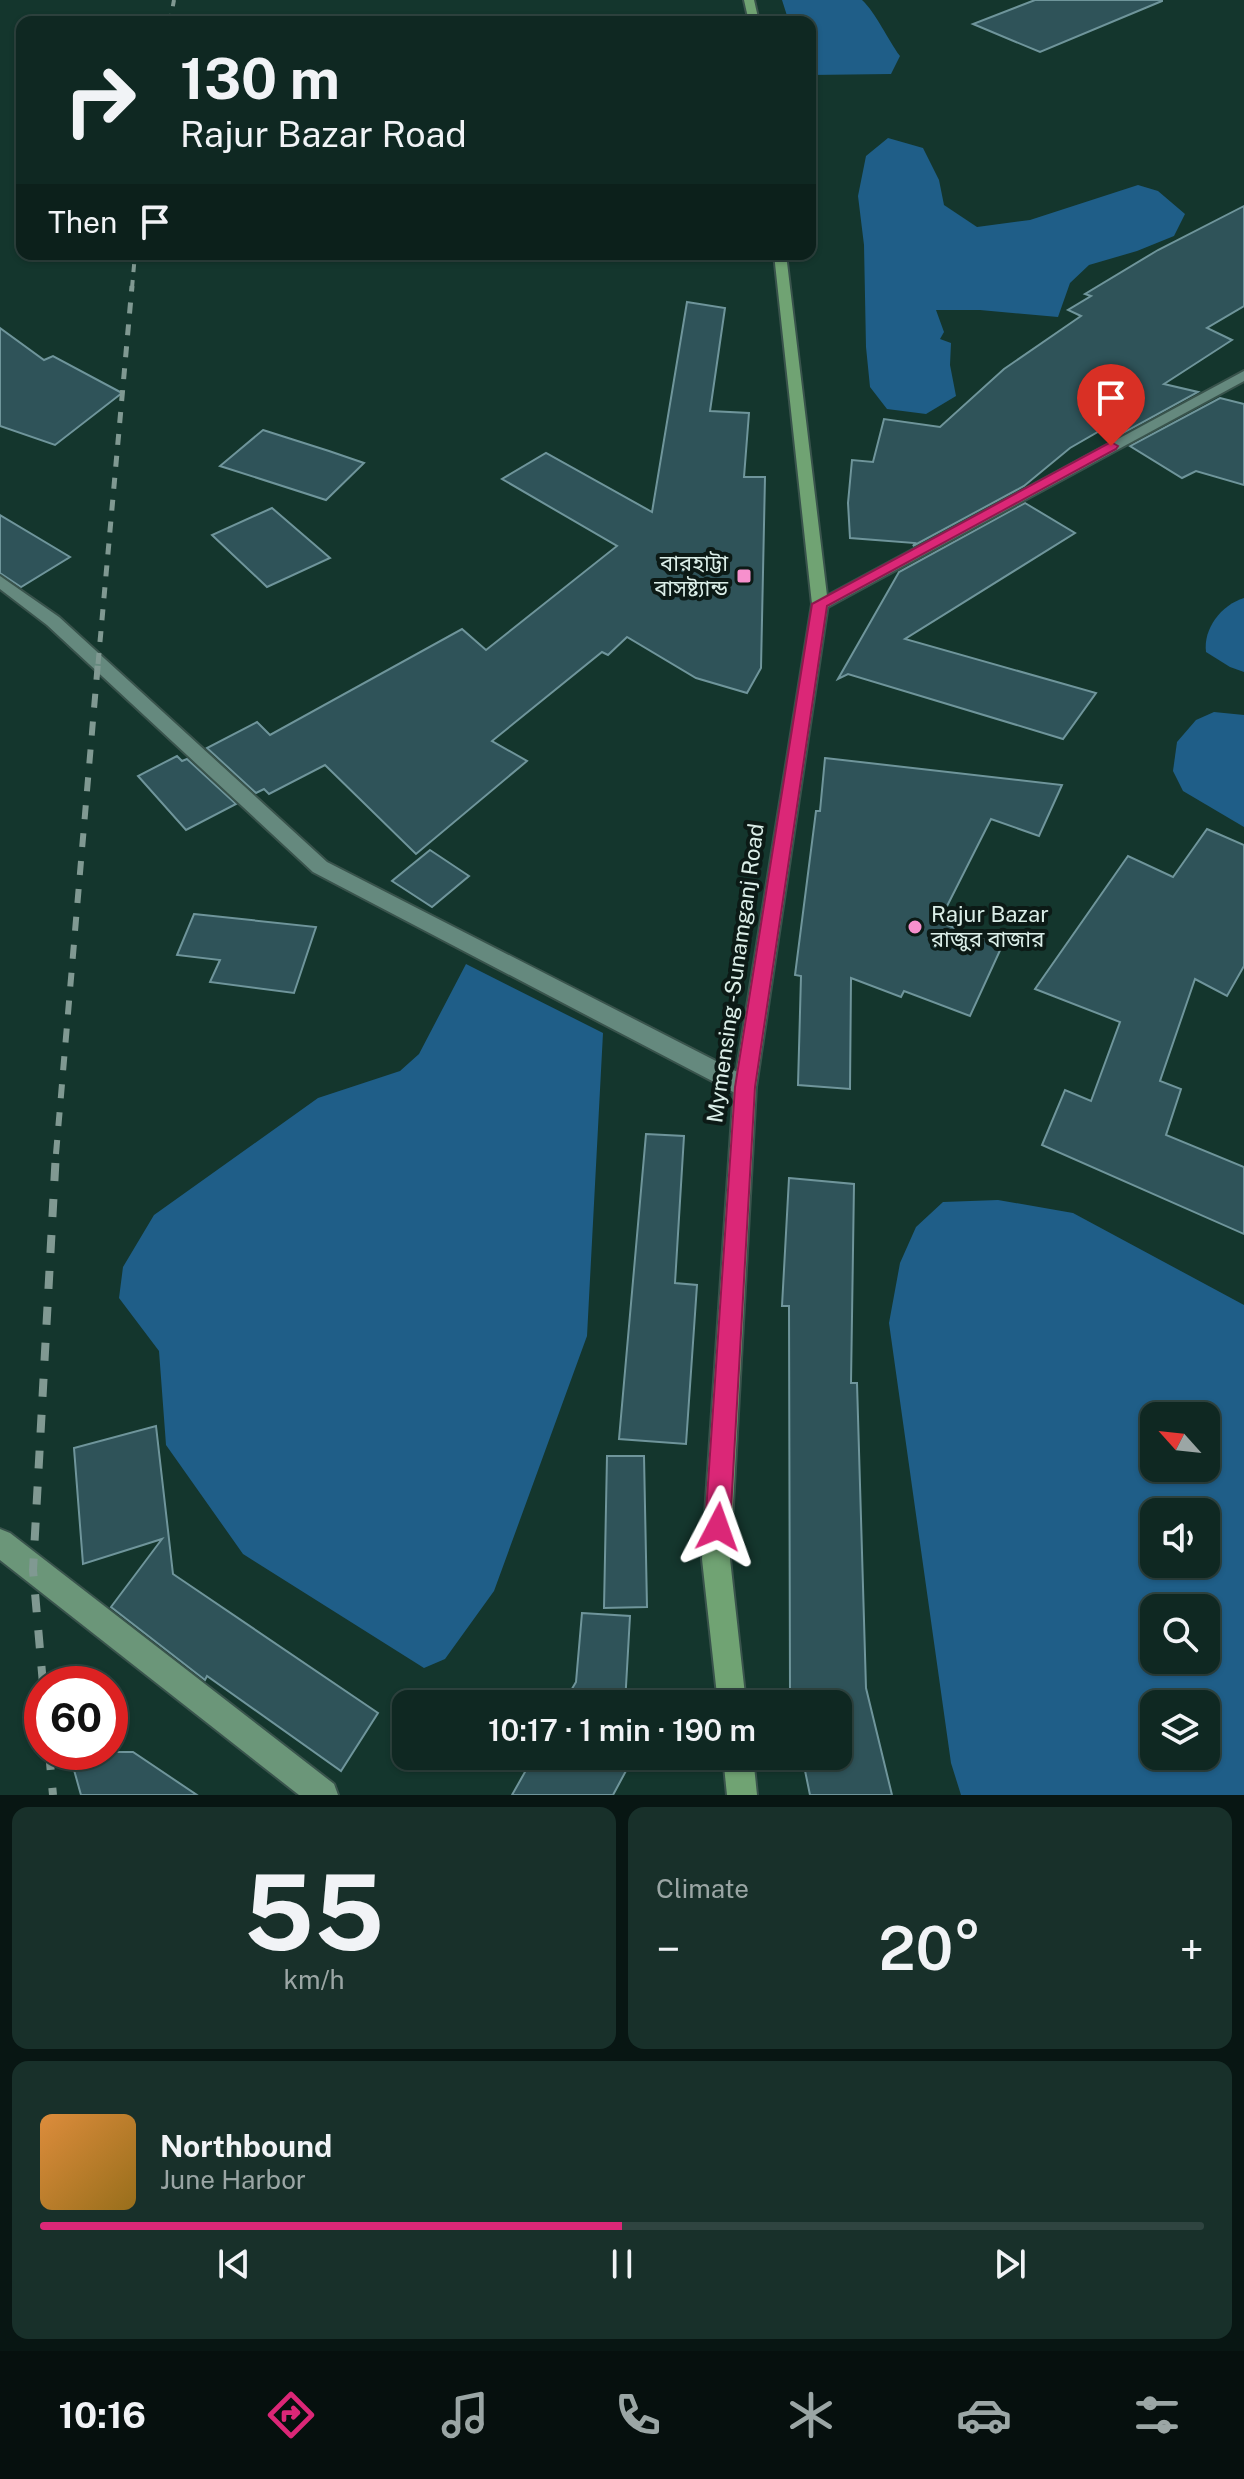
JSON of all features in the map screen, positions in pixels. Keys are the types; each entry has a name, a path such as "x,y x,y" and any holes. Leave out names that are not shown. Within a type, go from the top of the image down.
{"main road":[{"name":"Mymensing -Sunamganj Road","path":"730,1690 716,1559 745,1087 820,604 781,260"},
{"path":"0,1543 323,1795"},
{"path":"739,1770 742,1795"}],"street":[{"path":"820,604 1244,375"},
{"path":"0,581 53,621 320,867 745,1087"}],"water":[{"path":"782,0 862,0 900,56 891,74 816,75 816,16 787,16"},
{"path":"888,138 923,148 939,180 944,205 977,227 1030,220 1138,185 1158,191 1185,214 1174,236 1089,265 1070,283 1058,317 980,310 936,310 944,332 940,339 951,343 950,365 956,396 926,414 887,409 870,387 864,245 858,196 866,156"},
{"path":"1244,598 1244,672 1206,652 1206,643 1215,619 1228,606"},
{"path":"1214,712 1244,715 1244,827 1183,791 1173,771 1177,742 1196,720"},
{"path":"466,964 603,1033 587,1336 494,1591 445,1659 424,1668 243,1554 166,1445 159,1351 119,1298 123,1267 154,1215 318,1098 400,1071 419,1054"},
{"path":"998,1200 1073,1213 1244,1305 1244,1795 961,1795 951,1763 889,1323 900,1263 916,1227 943,1202"}],"building":[{"path":"1035,0 1162,1 1040,52 973,24"},
{"path":"1244,206 1244,306 1207,328 1232,340 1164,384 1198,392 1116,437 1103,429 1070,448 1024,486 913,546 915,543 850,538 848,503 852,460 873,462 884,419 940,427 1004,369 1081,316 1068,310 1091,296 1085,294 1158,250"},
{"path":"687,302 725,308 710,411 749,413 744,477 765,477 761,668 747,693 696,678 627,637 608,655 602,652 492,741 527,761 416,854 325,765 269,794 264,789 256,793 207,748 257,722 270,735 462,629 486,650 617,546 502,479 546,453 652,512"},
{"path":"0,328 44,360 53,356 122,393 55,445 0,426"},
{"path":"1220,398 1244,404 1244,485 1196,471 1182,478 1130,446"},
{"path":"263,430 364,463 326,500 220,466"},
{"path":"1025,503 1075,533 905,639 1096,693 1063,739 848,674 838,679 899,572"},
{"path":"272,508 330,558 267,587 212,535"},
{"path":"0,515 70,557 21,587 0,573"},
{"path":"177,756 182,761 187,759 236,804 186,830 138,776"},
{"path":"825,758 1062,785 1039,836 991,819 939,922 1002,946 970,1016 904,991 901,997 851,978 850,1089 798,1085 801,976 795,975"},
{"path":"1207,829 1244,845 1244,966 1227,996 1195,979 1160,1081 1181,1089 1166,1135 1244,1167 1244,1234 1042,1145 1065,1090 1091,1101 1120,1022 1035,989 1128,856 1173,877"},
{"path":"430,850 469,876 432,907 392,881"},
{"path":"194,914 316,927 294,993 210,982 220,960 177,955"},
{"path":"646,1134 684,1136 675,1283 697,1285 686,1444 619,1439"},
{"path":"789,1178 854,1184 851,1383 857,1383 866,1688 892,1795 810,1795 805,1770 852,1770 852,1690 790,1690 789,1306 782,1306"},
{"path":"156,1426 173,1574 378,1713 341,1771 207,1676 205,1680 111,1607 162,1539 83,1564 74,1448"},
{"path":"607,1456 644,1456 647,1607 604,1608"},
{"path":"582,1613 630,1616 626,1690 571,1690 576,1682"},
{"path":"128,1752 133,1752 197,1795 81,1795 74,1770 128,1770"},
{"path":"526,1770 626,1770 613,1795 512,1795"}],"railway":[{"path":"171,16 174,0"},
{"path":"132,288 134,260"},
{"path":"98,664 132,286"},
{"path":"56,1154 98,662"},
{"path":"41,1666 33,1570 56,1152"},
{"path":"51,1770 53,1795"}],"place":[{"name":"বারহাট্টা বাসষ্ট্যান্ড","path":"744,576"},
{"name":"Rajur Bazar রাজুর বাজার","path":"915,927"}],"route":[{"path":"718,1527 745,1087 820,604 1111,446"}]}
